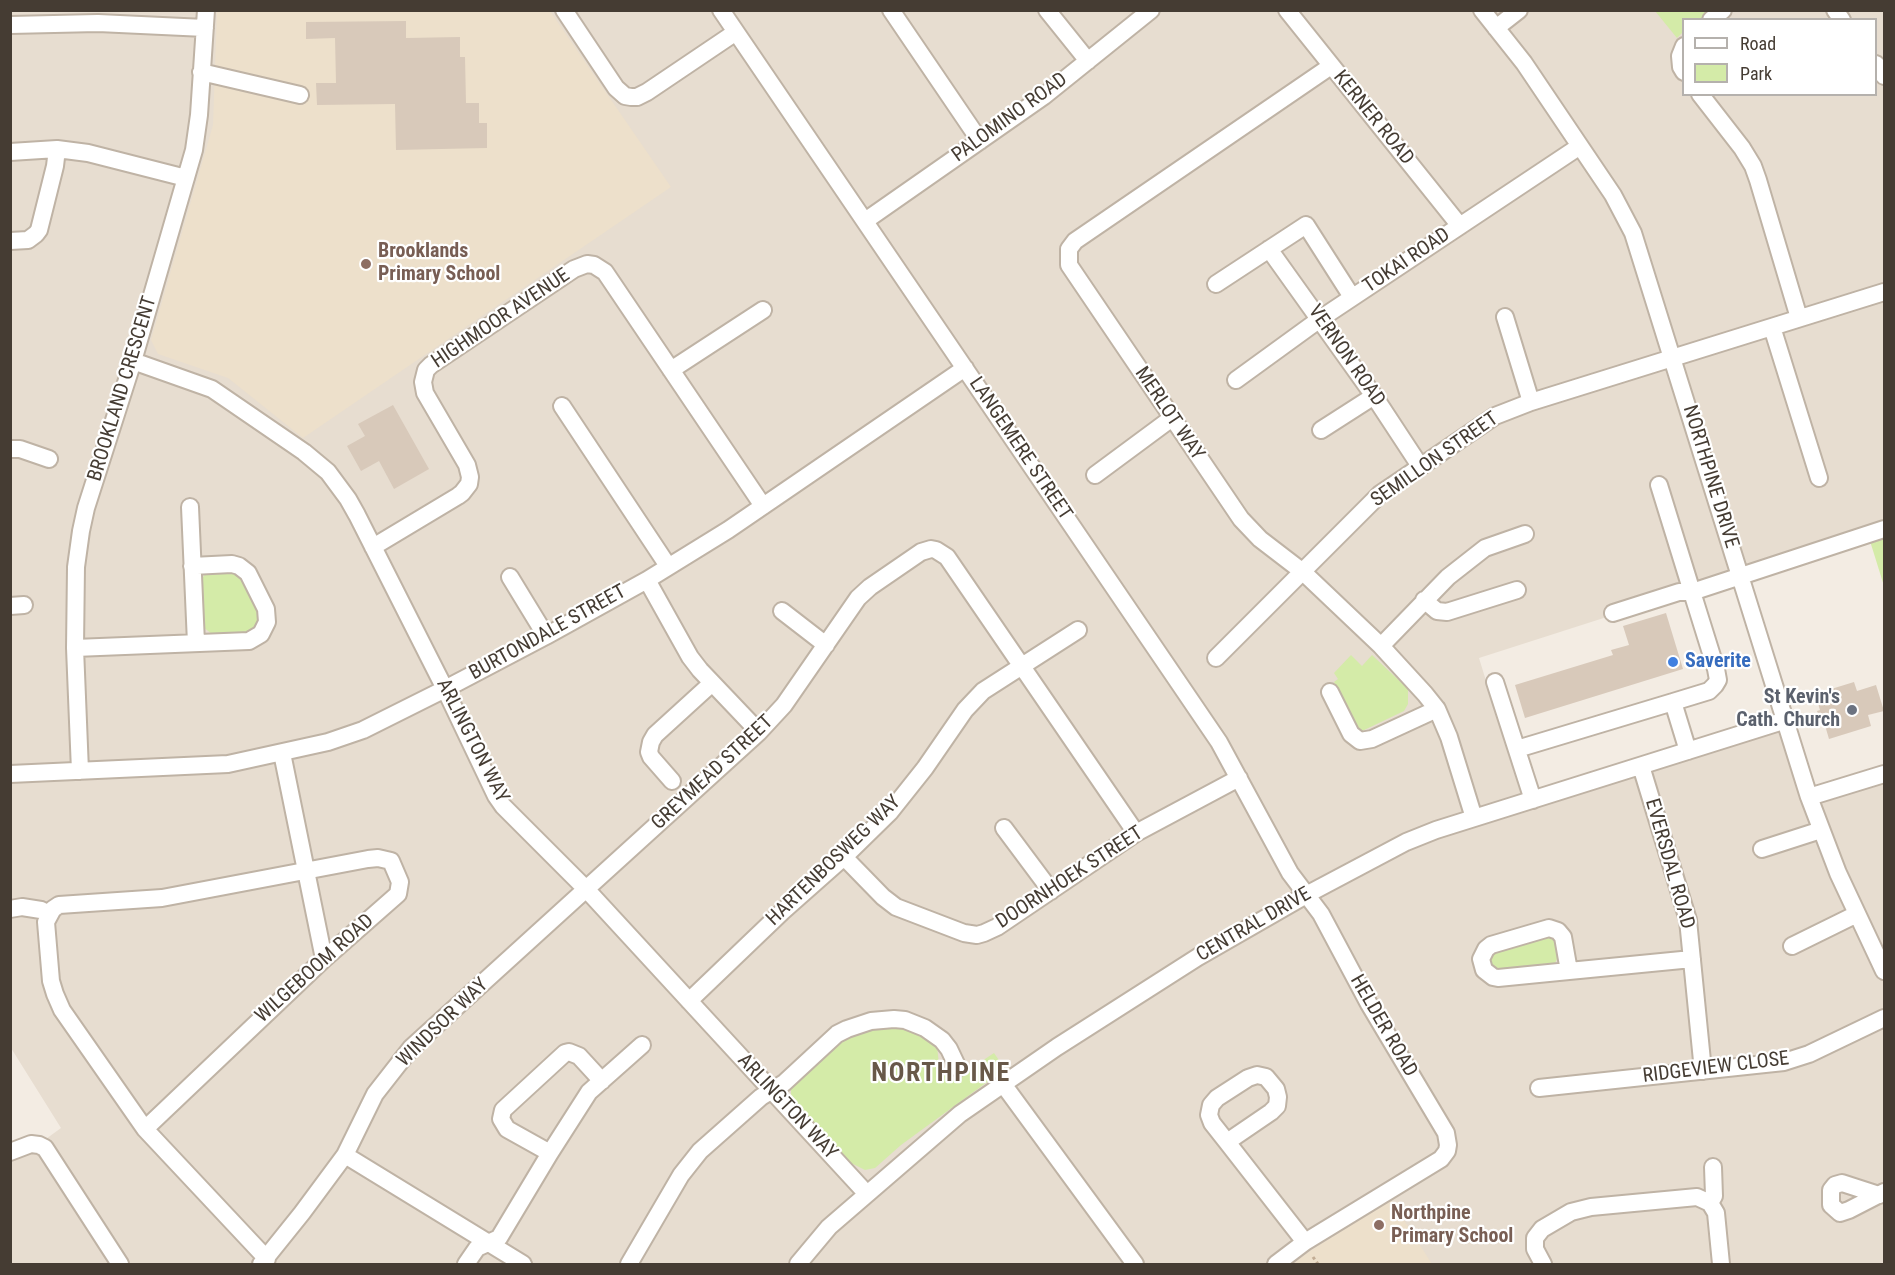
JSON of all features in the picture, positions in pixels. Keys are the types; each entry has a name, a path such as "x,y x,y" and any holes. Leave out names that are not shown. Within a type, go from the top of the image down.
{"street":[{"name":"BROOKLAND CRESCENT","path":"80,771 75,648 76,567 86,508 133,361 194,150 199,115 206,10"},
{"path":"564,10 616,88 625,96 631,97 647,92 736,32"},
{"name":"LANGEMERE STREET","path":"721,10 1220,742 1290,873 1306,895"},
{"path":"891,10 980,141"},
{"path":"1047,10 1088,61"},
{"name":"PALOMINO ROAD","path":"865,221 1044,96 1151,10"},
{"name":"KERNER ROAD","path":"1287,10 1460,226"},
{"name":"NORTHPINE DRIVE","path":"1482,10 1524,63 1620,207 1633,233 1809,797 1857,914 1884,971"},
{"path":"1496,28 1519,10"},
{"path":"10,25 98,23 205,28"},
{"name":"MERLOT WAY","path":"1331,66 1075,241 1069,249 1068,260 1071,270 1251,530 1270,548 1303,572 1381,646 1437,709 1449,737 1474,818"},
{"path":"201,72 300,95"},
{"path":"1702,96 1753,166 1799,318"},
{"name":"TOKAI ROAD","path":"1236,380 1352,297 1580,146"},
{"path":"10,152 57,149 88,153 186,178"},
{"path":"10,241 28,240 39,230 57,149"},
{"path":"1216,284 1306,225 1352,297"},
{"name":"VERNON ROAD","path":"1269,249 1374,396 1420,466"},
{"name":"HIGHMOOR AVENUE","path":"373,547 458,496 469,484 470,471 425,393 423,382 426,370 574,269 587,264 594,265 605,272 763,506"},
{"name":"SEMILLON STREET","path":"1216,658 1374,499 1495,416 1531,402 1884,292"},
{"path":"671,370 763,310"},
{"path":"1505,317 1531,402"},
{"path":"1772,327 1819,478"},
{"name":"ARLINGTON WAY","path":"133,361 212,389 310,457 327,472 348,499 503,806 587,890 867,1194"},
{"name":"BURTONDALE STREET","path":"10,774 208,766 246,761 351,735 445,689 647,580 763,506 965,368"},
{"path":"1321,430 1374,396"},
{"path":"562,406 668,566"},
{"path":"1095,475 1172,418"},
{"path":"10,449 20,449 49,459"},
{"path":"1517,749 1709,691 1716,685 1718,680 1716,669 1659,485"},
{"path":"190,507 196,643"},
{"path":"1613,613 1679,592 1692,592 1884,529"},
{"path":"1381,646 1448,577 1485,548 1525,534"},
{"name":"GREYMEAD STREET","path":"587,890 759,732 784,705 858,598 870,587 921,552 936,550 947,557 1022,666"},
{"path":"75,648 249,641 261,634 266,628 268,616 244,569 232,564 192,566"},
{"path":"510,577 546,636"},
{"path":"647,580 690,657 711,684 759,732"},
{"path":"1424,600 1437,611 1447,612 1517,590"},
{"path":"782,611 826,645"},
{"name":"HARTENBOSWEG WAY","path":"689,1001 783,910 890,812 969,705 982,691 1078,630"},
{"path":"1022,666 1136,833"},
{"path":"1495,682 1533,800"},
{"path":"672,781 651,757 649,752 651,742 655,735 711,684"},
{"path":"1330,692 1351,734 1360,741 1372,739 1437,709"},
{"path":"1673,702 1688,751"},
{"name":"CENTRAL DRIVE","path":"798,1264 829,1227 960,1114 1198,957 1306,895 1406,842 1436,830 1786,720"},
{"path":"282,753 308,871 324,959"},
{"name":"EVERSDAL ROAD","path":"1641,766 1688,920 1703,1071"},
{"path":"1809,797 1884,774"},
{"name":"DOORNHOEK STREET","path":"844,856 891,904 977,935 991,931 1136,833 1239,778"},
{"path":"1004,828 1051,891"},
{"path":"1762,849 1821,830"},
{"name":"WILGEBOOM ROAD","path":"145,1129 324,959 398,894 400,882 391,861 378,858 308,871"},
{"path":"264,1262 145,1129 62,1010 51,981 46,922 53,909 60,905 162,898 308,871"},
{"name":"WINDSOR WAY","path":"264,1262 345,1155 375,1094 411,1048 587,890"},
{"name":"HELDER ROAD","path":"1305,1242 1441,1158 1447,1151 1448,1145 1446,1132 1369,1004 1321,914 1306,895"},
{"path":"10,909 22,907 41,910 49,914"},
{"path":"1792,945 1857,914"},
{"path":"1569,971 1563,937 1558,931 1549,928 1491,945 1481,959 1484,970 1493,977 1569,971 1692,959"},
{"name":"RIDGEVIEW CLOSE","path":"1539,1088 1784,1062 1797,1059 1884,1018"},
{"path":"629,1264 681,1175 700,1151 761,1097 784,1083 837,1034 859,1024 883,1019 905,1020 925,1028 942,1041 949,1049 958,1068"},
{"path":"466,1264 477,1248 499,1238 589,1092 642,1045"},
{"path":"550,1153 507,1129 501,1119 503,1110 565,1053 569,1052 579,1056 602,1081"},
{"path":"1003,1084 1135,1264"},
{"path":"1227,1142 1305,1242 1276,1264"},
{"path":"10,1152 31,1144 45,1148 120,1264"},
{"path":"345,1155 523,1264"},
{"path":"1710,1203 1714,1196 1713,1167"},
{"path":"1544,1264 1535,1249 1535,1238 1538,1233 1571,1212 1591,1207 1690,1197 1697,1197 1710,1203 1716,1213 1721,1264"}],"shaded area":[{"path":"11,11 1884,11 1884,528 1479,658 1523,801 1786,719 1812,794 1884,772 1884,1264 11,1264 11,1151 39,1144 61,1128 11,1048"},
{"name":"Brooklands Primary School","path":"217,11 550,11 671,187 303,438 228,378 158,354 151,340 213,125"},
{"name":"Northpine Primary School","path":"1391,1200 1432,1264 1293,1264 1310,1251"}],"green space":[{"path":"1655,11 1711,11 1701,18 1682,18 1682,33 1677,38"},
{"path":"1884,536 1884,586 1870,541"},
{"path":"229,569 241,574 261,615 256,629 246,634 212,634 203,627 200,581 207,572"},
{"path":"1351,655 1362,666 1372,655 1408,689 1408,704 1404,711 1360,732 1334,682 1338,679 1334,673"},
{"path":"1546,936 1556,942 1560,953 1555,963 1550,966 1499,972 1491,969 1489,954"},
{"path":"901,1026 923,1033 937,1046 939,1064 952,1081 994,1053 1005,1069 901,1145 875,1168 865,1170 853,1164 851,1166 791,1100 791,1088 839,1039 863,1029"}],"building":[{"path":"406,21 406,38 460,37 460,57 465,57 466,103 479,103 479,123 487,123 487,148 396,150 395,104 317,105 316,83 336,83 335,38 306,39 306,22"},
{"path":"393,405 429,469 394,489 379,461 361,471 347,446 365,436 358,424"},
{"path":"1666,613 1683,669 1525,718 1515,685 1613,655 1611,650 1629,645 1623,626"},
{"name":"St Kevin's Cath. Church","path":"1854,682 1857,691 1876,685 1884,711 1868,715 1871,726 1829,739 1824,722 1821,723 1817,711 1820,710 1815,694"}],"place":[{"name":"Brooklands Primary School","path":"366,264"},
{"name":"Saverite","path":"1673,662"},
{"name":"St Kevin's Cath. Church","path":"1852,710"},
{"name":"Northpine Primary School","path":"1379,1225"}],"district":[{"name":"NORTHPINE","path":"941,1074"}]}
